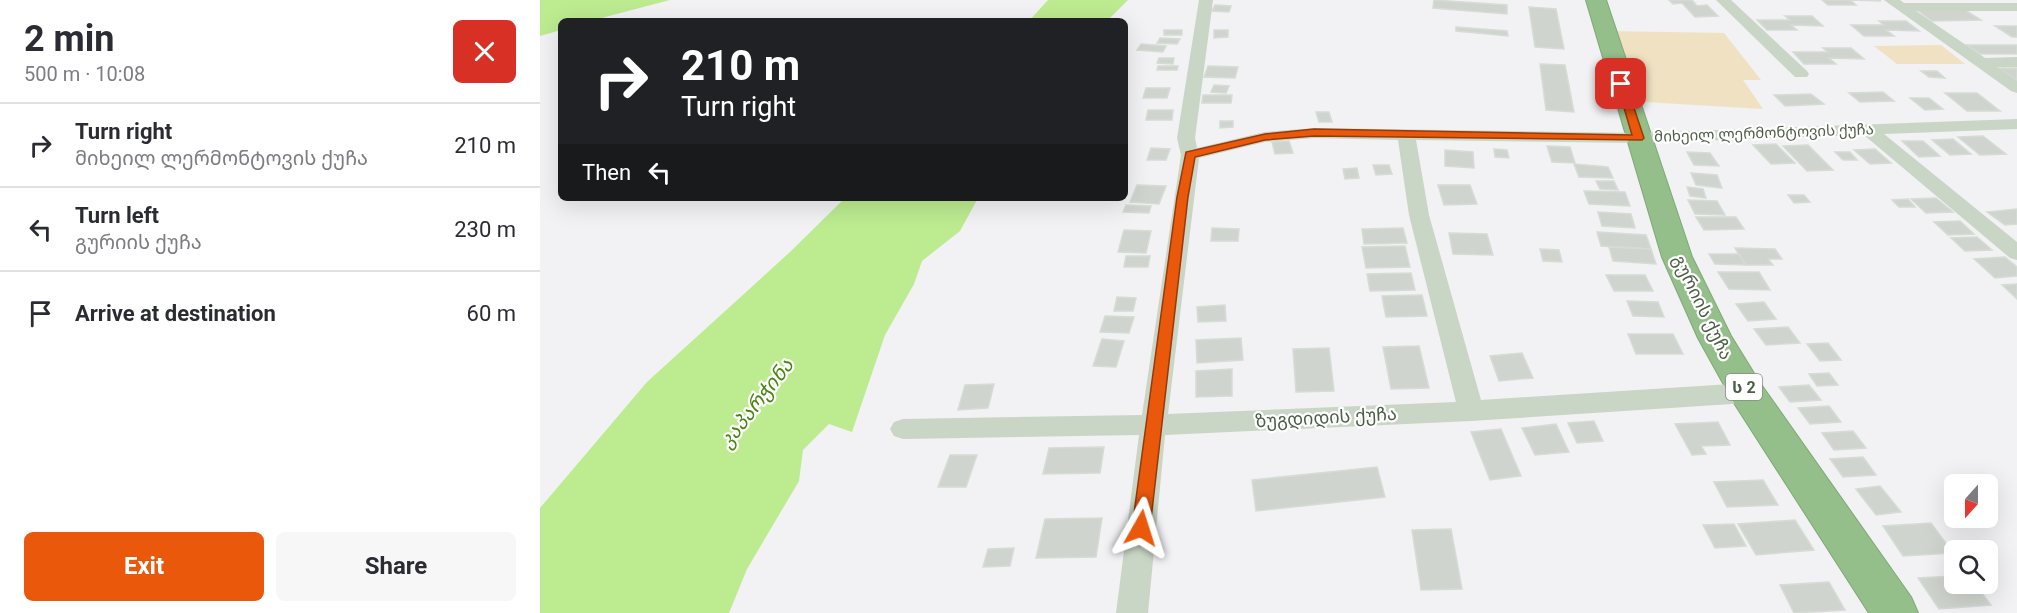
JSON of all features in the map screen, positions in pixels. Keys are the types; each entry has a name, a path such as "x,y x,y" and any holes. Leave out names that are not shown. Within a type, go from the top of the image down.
{"highway":[{"name":"გურიის ქუჩა","path":"1596,0 1677,257 1715,338 1748,393 1895,613"}],"street":[{"path":"1132,613 1182,197 1190,155 1186,138 1206,0"},
{"path":"1723,0 1801,74"},
{"path":"1896,4 2017,7"},
{"path":"1896,4 2017,88"},
{"path":"1982,63 2017,62"},
{"name":"მიხეილ ლერმონტოვის ქუჩა","path":"1190,155 1265,137 1314,133 1638,138 2017,124"},
{"path":"1867,129 2017,254"},
{"path":"1406,135 1419,215 1471,411"},
{"name":"ზუგდიდის ქუჩა","path":"903,429 1155,425 1471,411 1748,393"}],"shaded area":[{"path":"1605,31 1724,33 1761,80 1743,80 1763,109 1627,101"},
{"path":"1941,45 1965,64 1897,64 1874,46"}],"water":[{"path":"540,0 670,0 601,18 558,18 558,31 540,36"},
{"path":"1048,0 1128,0 1110,18 1032,18"},
{"name":"კაპარჭინა","path":"842,201 976,201 960,231 922,261 914,284 885,335 852,432 829,424 803,450 799,481 747,569 729,613 540,613 540,508 647,382 790,252"}],"building":[{"path":"1434,0 1507,5 1507,14 1433,8"},
{"path":"1669,0 1692,0 1697,6 1707,5 1718,16 1695,17 1682,3 1673,4"},
{"path":"1822,0 1850,0 1856,5 1828,5"},
{"path":"1215,5 1231,6 1229,12 1212,11"},
{"path":"1529,7 1556,9 1564,49 1535,47"},
{"path":"1917,10 1965,10 1981,20 1932,21"},
{"path":"1785,16 1812,16 1823,26 1791,25 1797,30 1767,30 1757,20 1790,20"},
{"path":"1879,21 1906,21 1919,31 1886,30 1894,36 1864,36 1851,25 1884,25"},
{"path":"1995,26 2017,26 2017,37 2012,37"},
{"path":"1456,27 1507,31 1508,36 1456,31"},
{"path":"1164,30 1182,30 1182,35 1164,35"},
{"path":"1214,30 1228,30 1228,37 1214,38"},
{"path":"1160,38 1180,39 1177,44 1157,43"},
{"path":"1141,44 1166,46 1163,52 1137,50"},
{"path":"1967,45 2017,45 2017,54 1980,54"},
{"path":"1823,48 1851,48 1864,59 1829,58 1836,64 1804,64 1793,52 1828,52"},
{"path":"1159,58 1174,58 1173,64 1157,63"},
{"path":"1540,64 1565,65 1574,112 1546,110"},
{"path":"1158,66 1178,66 1177,70 1157,70"},
{"path":"1208,66 1238,67 1235,78 1204,77"},
{"path":"1998,68 2017,68 2017,81"},
{"path":"1921,71 1937,71 1945,78 1929,77"},
{"path":"1214,85 1229,86 1226,93 1211,92"},
{"path":"1146,88 1170,88 1167,98 1143,98"},
{"path":"1883,92 1894,101 1860,102 1849,93"},
{"path":"1945,93 1977,93 2000,111 1967,111"},
{"path":"1811,94 1824,104 1785,106 1774,95"},
{"path":"1203,95 1232,95 1231,103 1202,103"},
{"path":"1910,98 1929,98 1943,109 1925,110"},
{"path":"1148,110 1173,110 1172,120 1146,120"},
{"path":"1316,112 1329,112 1332,122 1319,122"},
{"path":"1220,121 1233,121 1233,127 1220,128"},
{"path":"1983,136 2006,154 1980,155 1958,137"},
{"path":"1953,139 1971,154 1950,155 1932,140"},
{"path":"1289,141 1293,153 1275,154 1272,142"},
{"path":"1902,141 1923,141 1940,156 1919,157"},
{"path":"1776,144 1795,163 1771,164 1753,145"},
{"path":"1808,145 1833,170 1807,171 1783,146"},
{"path":"1547,146 1570,147 1575,163 1552,162"},
{"path":"1151,148 1170,149 1166,160 1147,160"},
{"path":"1494,149 1507,150 1509,158 1495,157"},
{"path":"1875,149 1891,163 1870,164 1854,150"},
{"path":"1445,150 1473,152 1474,168 1445,166"},
{"path":"1687,152 1710,153 1719,166 1694,165"},
{"path":"1835,152 1850,152 1857,160 1843,160"},
{"path":"1574,164 1608,167 1613,178 1579,177"},
{"path":"1373,165 1389,165 1392,174 1376,175"},
{"path":"1357,168 1359,178 1345,179 1343,169"},
{"path":"1691,173 1717,175 1722,188 1696,185"},
{"path":"1596,181 1614,181 1618,190 1600,189"},
{"path":"1137,185 1166,186 1159,204 1130,202"},
{"path":"1438,185 1470,185 1477,204 1444,205"},
{"path":"1687,187 1703,189 1706,198 1690,196"},
{"path":"1584,191 1625,192 1630,206 1589,204"},
{"path":"1788,195 1804,195 1810,202 1794,203"},
{"path":"1936,198 1953,212 1926,213 1911,199"},
{"path":"1908,199 1915,207 1899,207 1892,200"},
{"path":"1688,200 1717,201 1725,215 1695,214"},
{"path":"1126,205 1151,206 1149,213 1123,212"},
{"path":"2017,209 2017,224 2005,225 1987,212"},
{"path":"1598,212 1631,214 1635,228 1602,226"},
{"path":"1696,217 1736,217 1744,229 1704,230"},
{"path":"1960,221 1974,234 1948,235 1934,222"},
{"path":"1212,228 1239,229 1238,241 1211,241"},
{"path":"1403,228 1407,243 1364,244 1362,229"},
{"path":"1124,230 1151,231 1146,253 1118,252"},
{"path":"1597,232 1646,235 1651,249 1601,246"},
{"path":"1449,233 1487,234 1493,255 1453,254"},
{"path":"1977,237 1992,250 1965,251 1951,238"},
{"path":"1405,246 1410,267 1366,268 1362,247"},
{"path":"1609,247 1651,249 1656,264 1613,261"},
{"path":"1735,248 1775,249 1782,259 1768,259 1773,265 1745,265"},
{"path":"1540,249 1559,250 1562,262 1543,261"},
{"path":"1709,254 1739,254 1745,265 1715,264"},
{"path":"1126,256 1150,256 1148,267 1124,267"},
{"path":"2005,257 2017,267 2017,276 1995,278 1974,259"},
{"path":"1718,272 1759,272 1770,290 1729,289"},
{"path":"1411,273 1415,290 1370,291 1367,274"},
{"path":"1606,275 1645,275 1653,291 1614,291"},
{"path":"2017,284 2017,299 2002,285"},
{"path":"1422,295 1427,316 1386,317 1382,296"},
{"path":"1117,297 1136,298 1133,311 1114,311"},
{"path":"1627,301 1658,302 1664,317 1633,316"},
{"path":"1764,302 1776,319 1748,321 1736,304"},
{"path":"1225,305 1226,321 1198,322 1197,307"},
{"path":"1105,316 1134,317 1129,333 1100,332"},
{"path":"1788,327 1800,343 1766,345 1754,329"},
{"path":"1628,334 1673,334 1683,354 1636,354"},
{"path":"1241,338 1243,360 1197,363 1196,340"},
{"path":"1102,339 1124,341 1116,367 1093,366"},
{"path":"1828,343 1841,360 1820,361 1807,344"},
{"path":"1419,346 1429,388 1391,389 1383,347"},
{"path":"1329,348 1334,391 1296,392 1293,349"},
{"path":"1522,353 1533,378 1499,381 1490,356"},
{"path":"1232,369 1232,396 1196,397 1196,371"},
{"path":"1829,373 1838,385 1817,386 1809,374"},
{"path":"994,384 988,408 958,410 965,385"},
{"path":"1809,385 1821,400 1790,402 1779,387"},
{"path":"1829,406 1841,422 1810,424 1798,408"},
{"path":"1594,421 1603,441 1577,443 1568,423"},
{"path":"1718,422 1730,445 1701,446 1706,454 1692,455 1675,424"},
{"path":"1556,424 1569,452 1535,455 1522,428"},
{"path":"1501,429 1521,476 1490,480 1471,432"},
{"path":"1853,431 1866,448 1834,450 1822,433"},
{"path":"1104,447 1100,473 1043,474 1049,448"},
{"path":"950,455 977,455 966,487 938,487"},
{"path":"1863,457 1876,475 1843,477 1830,459"},
{"path":"1377,467 1385,497 1256,511 1252,480"},
{"path":"1763,480 1778,505 1727,507 1714,482"},
{"path":"1880,486 1901,512 1876,515 1856,489"},
{"path":"1102,518 1096,557 1036,558 1045,519"},
{"path":"1795,520 1814,550 1756,555 1738,524"},
{"path":"1931,523 1944,541 1944,554 1903,556 1883,526"},
{"path":"1734,524 1746,546 1715,548 1703,525"},
{"path":"1451,529 1462,589 1421,590 1412,530"},
{"path":"1014,548 1010,566 983,567 988,549"},
{"path":"1944,577 1944,594 1983,594 1991,605 1939,609 1918,578"},
{"path":"1829,582 1845,610 1794,613 1780,585"}],"route":[{"path":"1141,528 1182,197 1190,155 1265,137 1314,133 1638,138 1621,84"}]}
